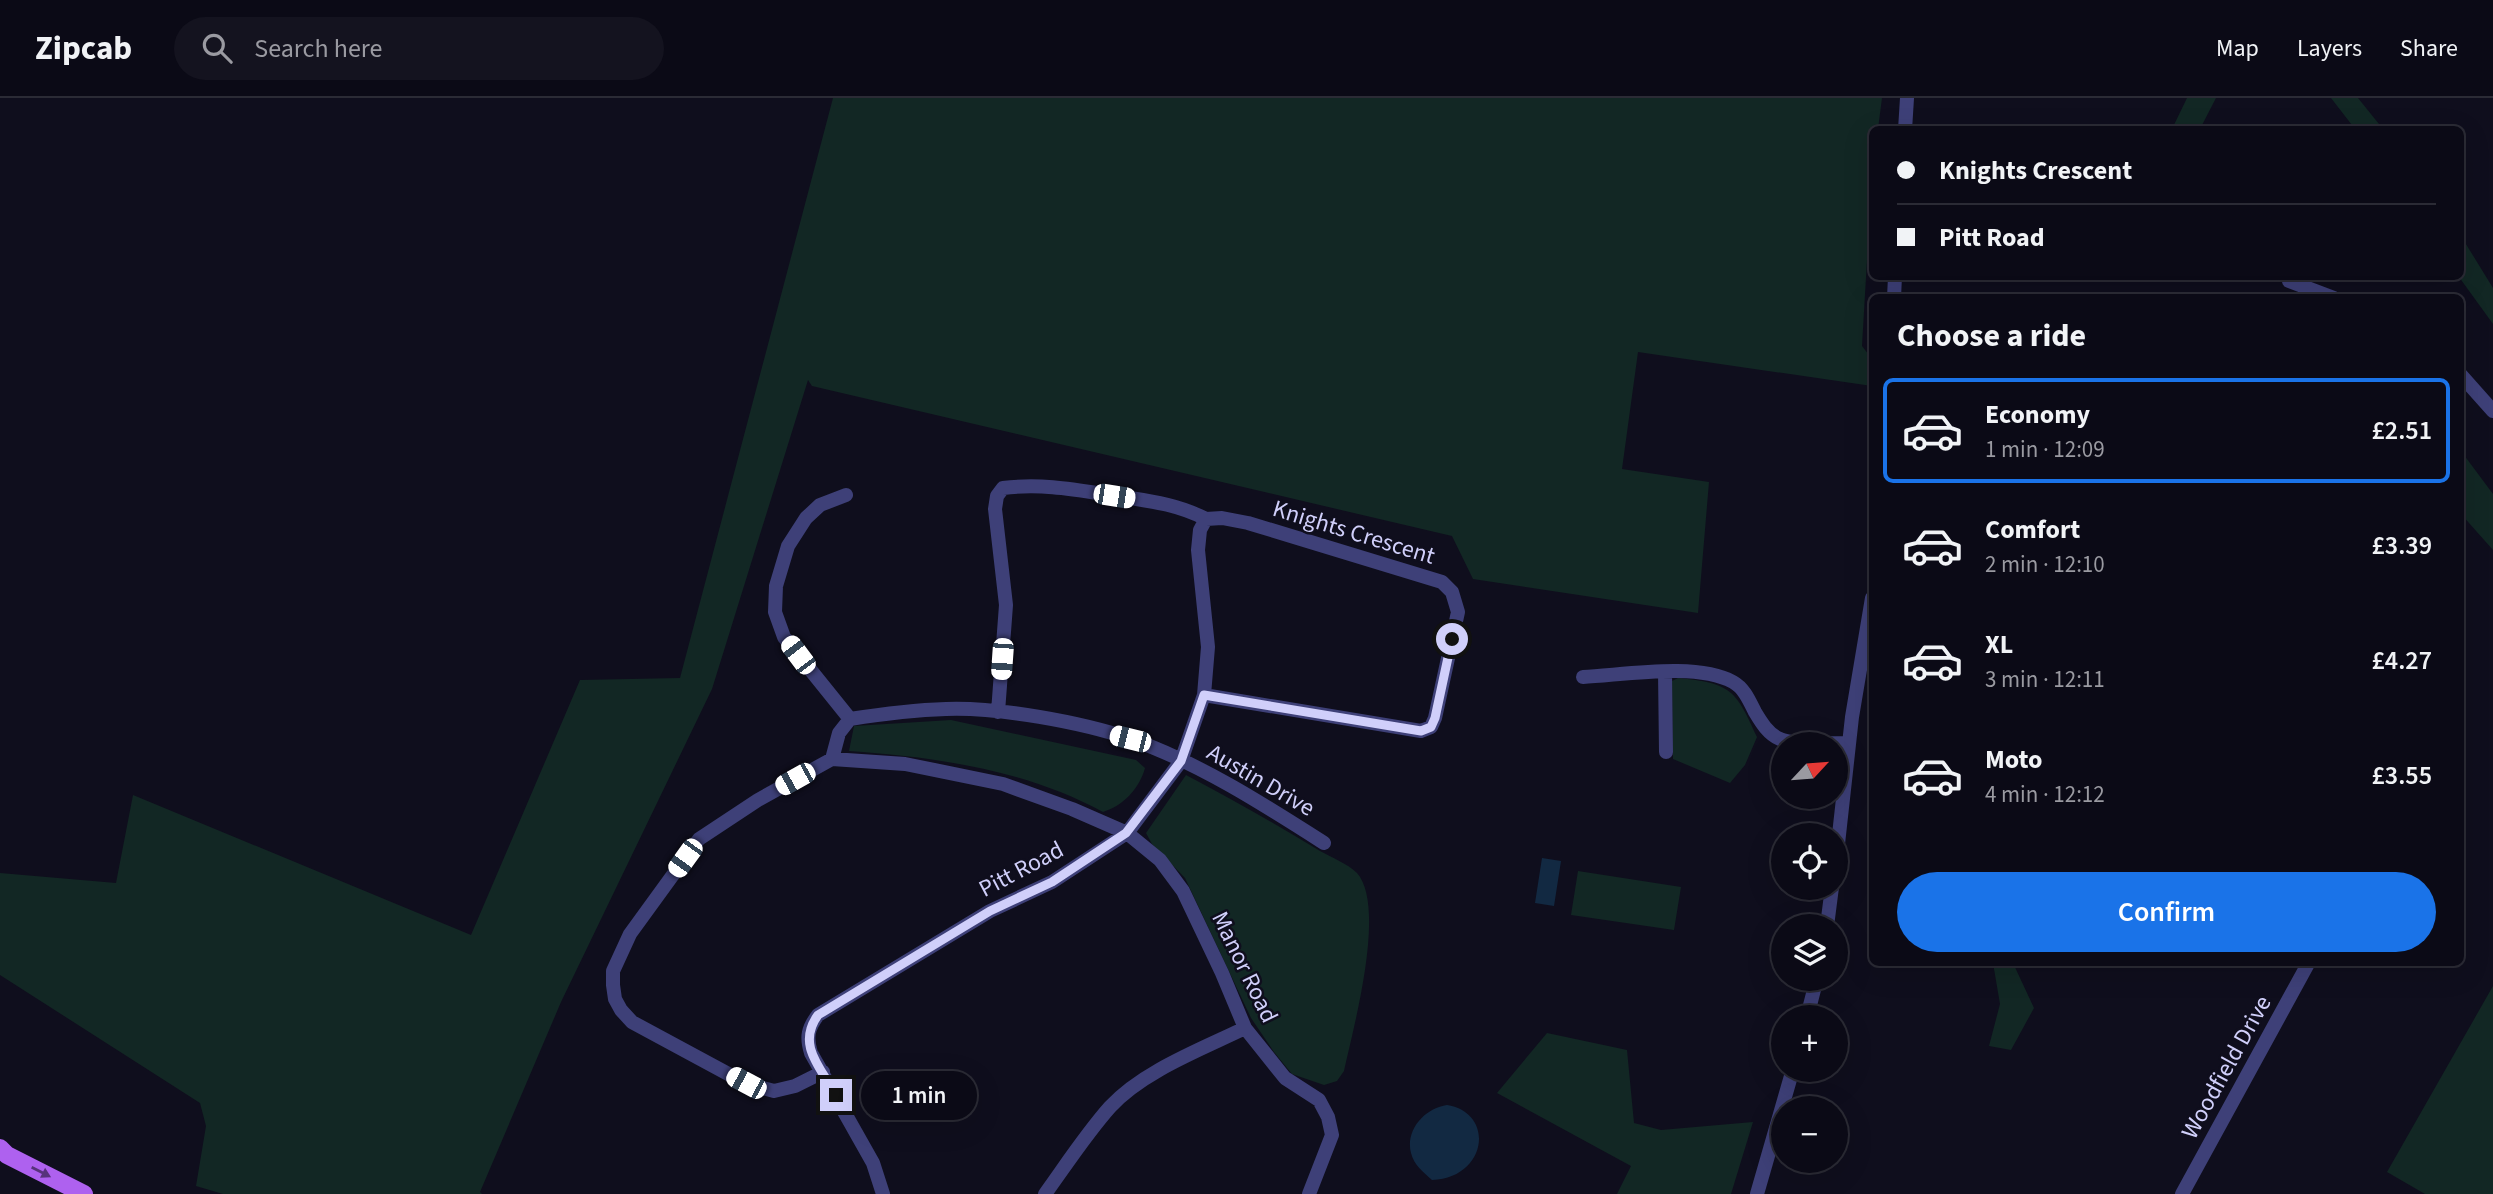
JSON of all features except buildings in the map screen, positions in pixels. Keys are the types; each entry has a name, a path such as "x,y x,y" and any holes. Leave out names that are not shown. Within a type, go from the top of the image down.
{"main road":[{"path":"0,1147 7,1155 84,1194"}],"street":[{"path":"1905,126 1907,98"},
{"path":"2290,280 2324,294"},
{"path":"2464,378 2493,411"},
{"path":"998,712 1006,606 995,509 997,496 1003,488 1064,486 1166,503 1186,508 1206,519"},
{"path":"823,1072 795,1086 774,1091 746,1083 632,1022 615,999 613,971 630,934 699,839 758,800 832,759 839,733 850,719 784,637 775,612 776,586 788,547 806,518 820,505 846,495"},
{"name":"Knights Crescent","path":"1204,695 1421,731 1431,727 1435,718 1458,612 1452,592 1442,582 1248,523 1222,517 1206,519"},
{"name":"Pitt Road","path":"883,1194 873,1163 811,1053 808,1041 810,1025 818,1015 979,917 1052,882 1126,833 1181,761 1204,695 1208,647 1198,550 1200,530 1206,519"},
{"path":"1840,823 1849,743 1869,617"},
{"path":"1583,677 1686,671 1732,682 1743,689 1759,720 1770,733 1782,740 1849,743"},
{"path":"1665,672 1666,752"},
{"name":"Austin Drive","path":"850,719 907,710 998,712 1060,722 1130,739 1181,761 1266,806 1324,843"},
{"name":"Manor Road","path":"832,759 905,764 1003,784 1072,808 1126,833 1160,860 1183,891 1245,1028 1285,1078 1319,1100 1328,1117 1332,1135 1309,1194"},
{"name":"Woodfield Drive","path":"2182,1194 2307,966"},
{"path":"1045,1194 1111,1106 1138,1083 1245,1028"},
{"path":"1757,1194 1789,1082"}],"green space":[{"path":"833,98 1882,98 1878,126 1869,126 1869,226 1862,346 1869,355 1869,386 1638,352 1622,469 1709,482 1698,613 1473,579 1452,536 812,386 808,380 712,689 561,1002 480,1192 482,1194 223,1194 196,1186 206,1126 200,1103 0,975 0,873 116,883 133,795 471,935 580,680 680,678"},
{"path":"2187,98 2216,98 2202,126 2173,126"},
{"path":"2331,98 2358,98 2381,126 2353,126"},
{"path":"2464,241 2493,288 2493,324 2461,280 2464,280"},
{"path":"2464,455 2493,494 2493,550 2464,517"},
{"path":"1678,678 1721,686 1737,699 1750,721 1757,737 1745,765 1730,783 1673,759 1672,681"},
{"path":"951,720 1136,760 1145,768 1130,795 1103,812 1043,786 980,768 915,757 849,751 854,726"},
{"path":"1186,775 1357,873 1365,890 1369,912 1368,940 1360,999 1344,1071 1337,1081 1324,1085 1292,1074 1274,1052 1251,1018 1185,878 1152,844 1146,833"},
{"path":"1578,871 1681,887 1674,930 1571,915"},
{"path":"1994,966 2014,966 2034,1008 2011,1050 1989,1046 2000,1004"},
{"path":"2493,986 2493,1194 2425,1194 2387,1172"},
{"path":"1547,1033 1627,1050 1634,1123 1661,1130 1753,1122 1731,1194 1617,1194 1631,1166 1497,1093"}],"water":[{"path":"1542,858 1561,861 1554,906 1535,903"},
{"path":"1447,1105 1463,1110 1473,1120 1478,1132 1478,1145 1474,1157 1464,1169 1450,1177 1432,1180 1412,1157 1411,1136 1424,1115"}],"route":[{"path":"836,1095 811,1053 808,1041 810,1025 818,1015 990,911 1052,882 1126,833 1181,761 1204,695 1421,731 1431,727 1435,718 1452,639"}]}
